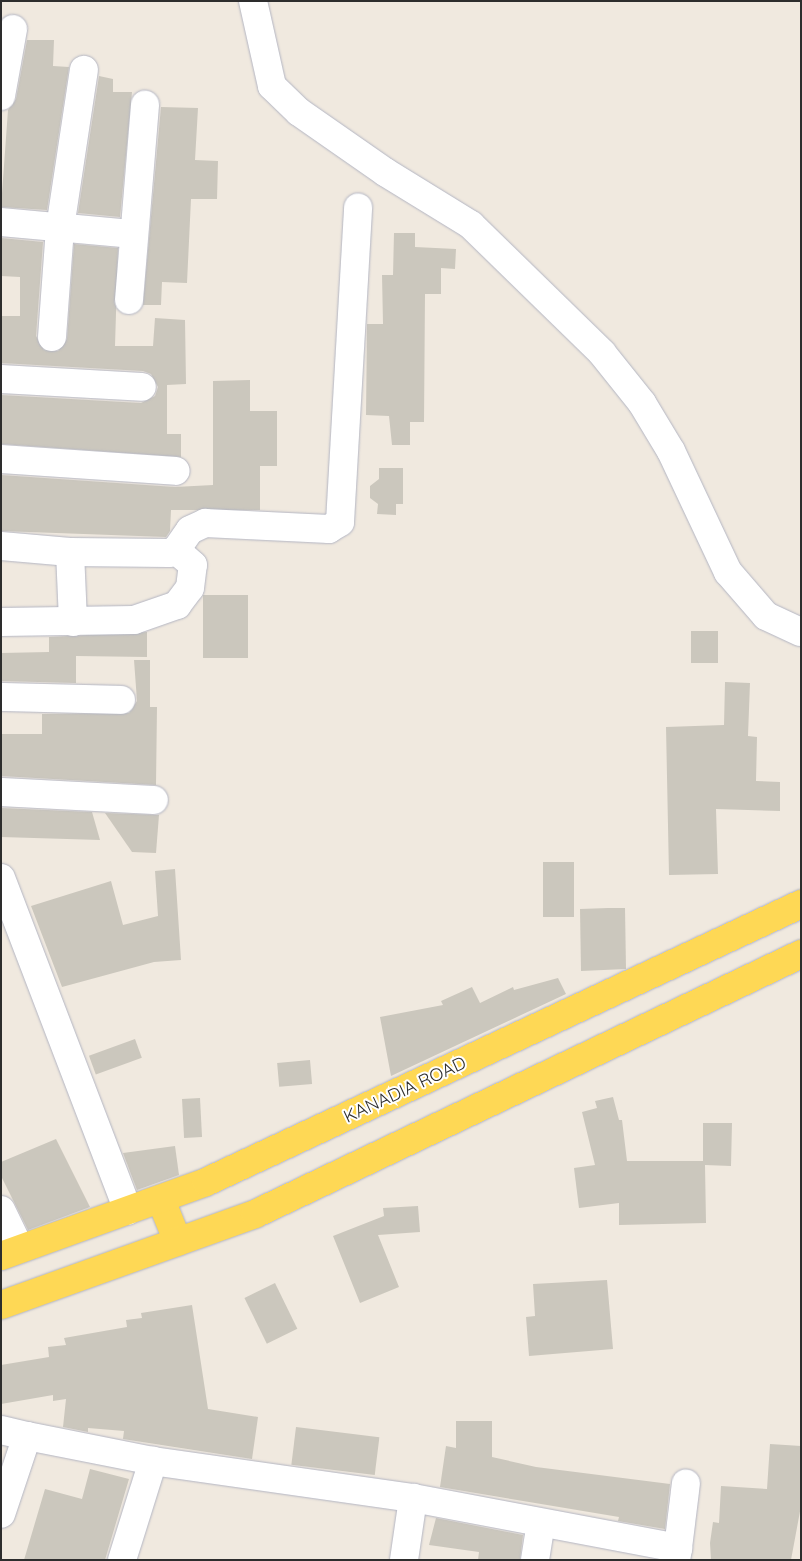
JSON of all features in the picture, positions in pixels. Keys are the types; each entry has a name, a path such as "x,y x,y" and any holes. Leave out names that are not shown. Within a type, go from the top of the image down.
{"main road":[{"name":"KANADIA ROAD","path":"11,1252 161,1200 569,1015 801,904"},
{"path":"1,1305 255,1214 587,1054 800,958"},
{"path":"569,1015 587,1054"},
{"path":"161,1200 178,1242"}],"street":[{"path":"253,1 272,86 299,112 385,172 470,225 602,353 642,403 671,451 728,572 766,616 801,632"},
{"path":"1,96 13,30"},
{"path":"52,337 60,228 84,70"},
{"path":"130,300 133,234 145,105"},
{"path":"176,550 190,530 205,523 329,529 340,522 358,208"},
{"path":"1,222 133,234"},
{"path":"1,379 142,387"},
{"path":"1,459 176,471"},
{"path":"1,546 70,552 176,550 193,565 190,588 177,605 134,620 1,622"},
{"path":"70,552 73,622"},
{"path":"1,697 121,700"},
{"path":"1,792 154,800"},
{"path":"1,878 128,1211"},
{"path":"1,1210 11,1252"},
{"path":"1,1430 153,1461 413,1498 677,1554 686,1483"},
{"path":"1,1514 27,1436"},
{"path":"122,1560 153,1461"},
{"path":"404,1560 413,1498"},
{"path":"535,1560 541,1524"}],"building":[{"path":"27,40 54,40 53,66 69,67 47,210 1,207 8,110 16,99"},
{"path":"99,76 113,79 113,92 132,92 120,217 78,213"},
{"path":"161,107 198,108 195,160 218,161 217,199 191,199 187,283 162,282 161,305 143,305"},
{"path":"394,233 415,233 415,247 456,249 455,269 441,268 441,294 425,294 424,422 410,422 410,445 392,445 389,416 366,415 367,324 383,324 382,275 393,275"},
{"path":"1,238 43,242 36,336 44,350 58,351 67,339 74,244 118,248 115,346 153,346 155,318 185,320 186,384 167,385 167,434 181,434 181,457 1,444 1,395 141,403 155,396 158,387 151,374 143,371 1,363 1,316 20,316 20,277 1,276"},
{"path":"250,380 250,411 277,411 277,466 260,466 260,510 171,510 170,531 166,537 1,531 1,475 175,487 213,485 213,381"},
{"path":"379,468 403,468 403,504 396,504 396,515 377,514 378,504 370,498 370,486 379,479"},
{"path":"203,595 248,595 248,658 203,658"},
{"path":"691,631 718,631 718,663 691,663"},
{"path":"147,632 147,657 76,656 76,683 1,681 1,653 49,652 49,637"},
{"path":"134,660 150,660 150,707 157,707 156,785 1,776 1,734 42,734 42,714 129,713 137,701"},
{"path":"725,682 750,683 748,736 757,737 756,781 780,782 780,811 716,809 718,874 669,875 666,727 724,725"},
{"path":"1,808 92,812 100,840 1,837"},
{"path":"105,813 159,815 156,853 132,852"},
{"path":"543,862 574,862 574,917 543,917"},
{"path":"175,869 181,960 154,962 62,987 31,906 111,881 123,925 158,916 155,871"},
{"path":"625,908 626,969 581,971 580,909"},
{"path":"558,978 566,994 391,1076 380,1017 443,1005 441,1001 472,987 480,1003 513,987 514,990"},
{"path":"135,1039 142,1058 96,1075 89,1056"},
{"path":"310,1060 312,1084 279,1087 277,1063"},
{"path":"613,1097 619,1120 622,1120 627,1161 703,1161 703,1123 732,1123 731,1166 705,1165 706,1223 619,1225 619,1203 579,1208 574,1168 595,1165 582,1112 597,1108 595,1101"},
{"path":"200,1098 202,1137 184,1138 182,1099"},
{"path":"56,1139 90,1207 28,1230 1,1176 1,1162"},
{"path":"175,1146 179,1175 137,1190 123,1153"},
{"path":"418,1206 420,1232 378,1235 399,1287 360,1303 333,1236 384,1216 383,1208"},
{"path":"607,1280 613,1349 529,1356 526,1317 535,1316 533,1284"},
{"path":"275,1283 297,1329 267,1344 244,1298"},
{"path":"192,1305 208,1409 258,1417 252,1459 123,1439 124,1431 88,1428 88,1432 63,1427 66,1399 53,1401 53,1395 1,1404 1,1365 49,1357 48,1347 66,1345 64,1338 127,1327 126,1320 142,1318 141,1313"},
{"path":"456,1421 492,1421 492,1457 536,1467 670,1484 665,1529 618,1521 619,1517 440,1487 446,1446 456,1448"},
{"path":"296,1427 379,1437 375,1475 291,1465"},
{"path":"770,1444 801,1446 801,1506 791,1560 711,1560 710,1543 713,1522 719,1523 721,1486 767,1489"},
{"path":"90,1469 129,1479 105,1560 24,1560 45,1489 82,1499"},
{"path":"436,1518 523,1535 520,1560 478,1560 479,1552 429,1545"}]}
